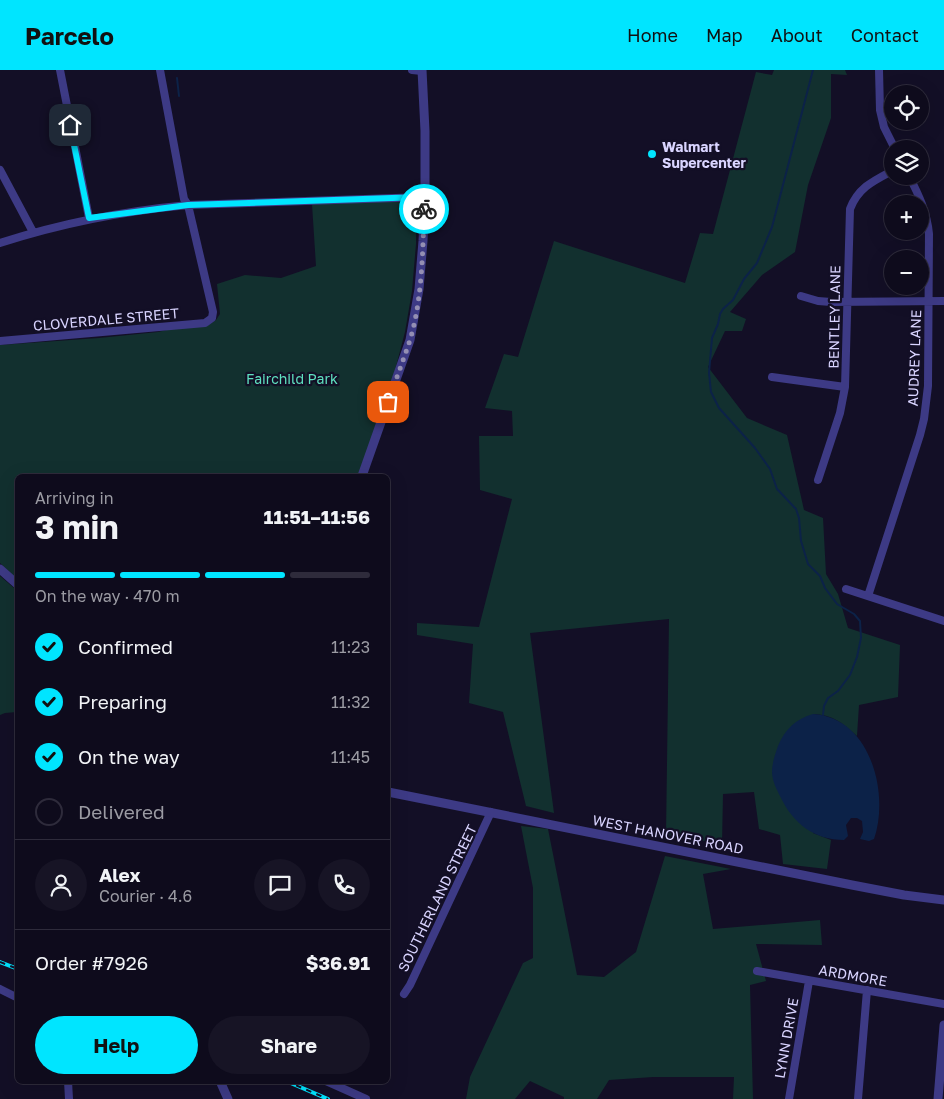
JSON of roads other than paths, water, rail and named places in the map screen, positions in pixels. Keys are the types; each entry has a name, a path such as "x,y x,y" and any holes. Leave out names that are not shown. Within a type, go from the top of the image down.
{"street":[{"path":"60,70 89,218"},
{"path":"160,70 184,199 188,205"},
{"path":"363,474 410,340 422,265 425,131 422,71 412,70"},
{"path":"879,70 880,110 884,127 890,140"},
{"path":"0,170 33,232"},
{"name":"BENTLEY LANE","path":"818,480 840,413 845,387 850,209 859,192 869,182 884,175"},
{"name":"AUDREY LANE","path":"868,596 924,419 928,386 928,224 921,199 914,185"},
{"path":"0,243 33,232 89,218 188,205 425,197"},
{"name":"CLOVERDALE STREET","path":"0,341 205,322 212,318 213,312 188,205"},
{"path":"801,296 818,301 944,301"},
{"path":"772,377 845,387"},
{"path":"0,569 15,582"},
{"path":"846,589 944,621"},
{"name":"WEST HANOVER ROAD","path":"390,792 853,885 944,900"},
{"name":"SOUTHERLAND STREET","path":"404,994 410,985 491,812"},
{"name":"ARDMORE","path":"757,971 944,1004"},
{"name":"LYNN DRIVE","path":"789,1099 809,980"},
{"path":"0,989 15,996"},
{"path":"858,1099 868,990"},
{"path":"938,1099 944,1025"},
{"path":"68,1084 69,1099"},
{"path":"221,1084 228,1099"},
{"path":"333,1084 366,1099"}],"water":[{"path":"813,714 833,718 849,728 862,743 871,760 877,780 879,800 878,821 874,839 869,841 860,839 863,832 862,821 857,818 851,818 846,825 848,836 844,840 823,837 814,833 798,822 786,807 778,792 772,772 778,746 792,726 801,719"}],"waterway":[{"path":"813,70 772,227 757,263 744,279 733,300 720,314 712,338 709,373 711,392 719,408 755,448 770,469 777,489 796,509 799,518 801,541 808,564 820,576 825,588 837,604 854,614 860,621 861,638 857,657 850,675 838,691 828,698 824,706 823,715"},
{"path":"177,78 179,96"}],"railway":[{"path":"0,962 15,968"},
{"path":"293,1084 328,1099"}],"place":[{"name":"Walmart Supercenter","path":"652,154"}],"park label":[{"name":"Fairchild Park","path":"292,378"}]}
